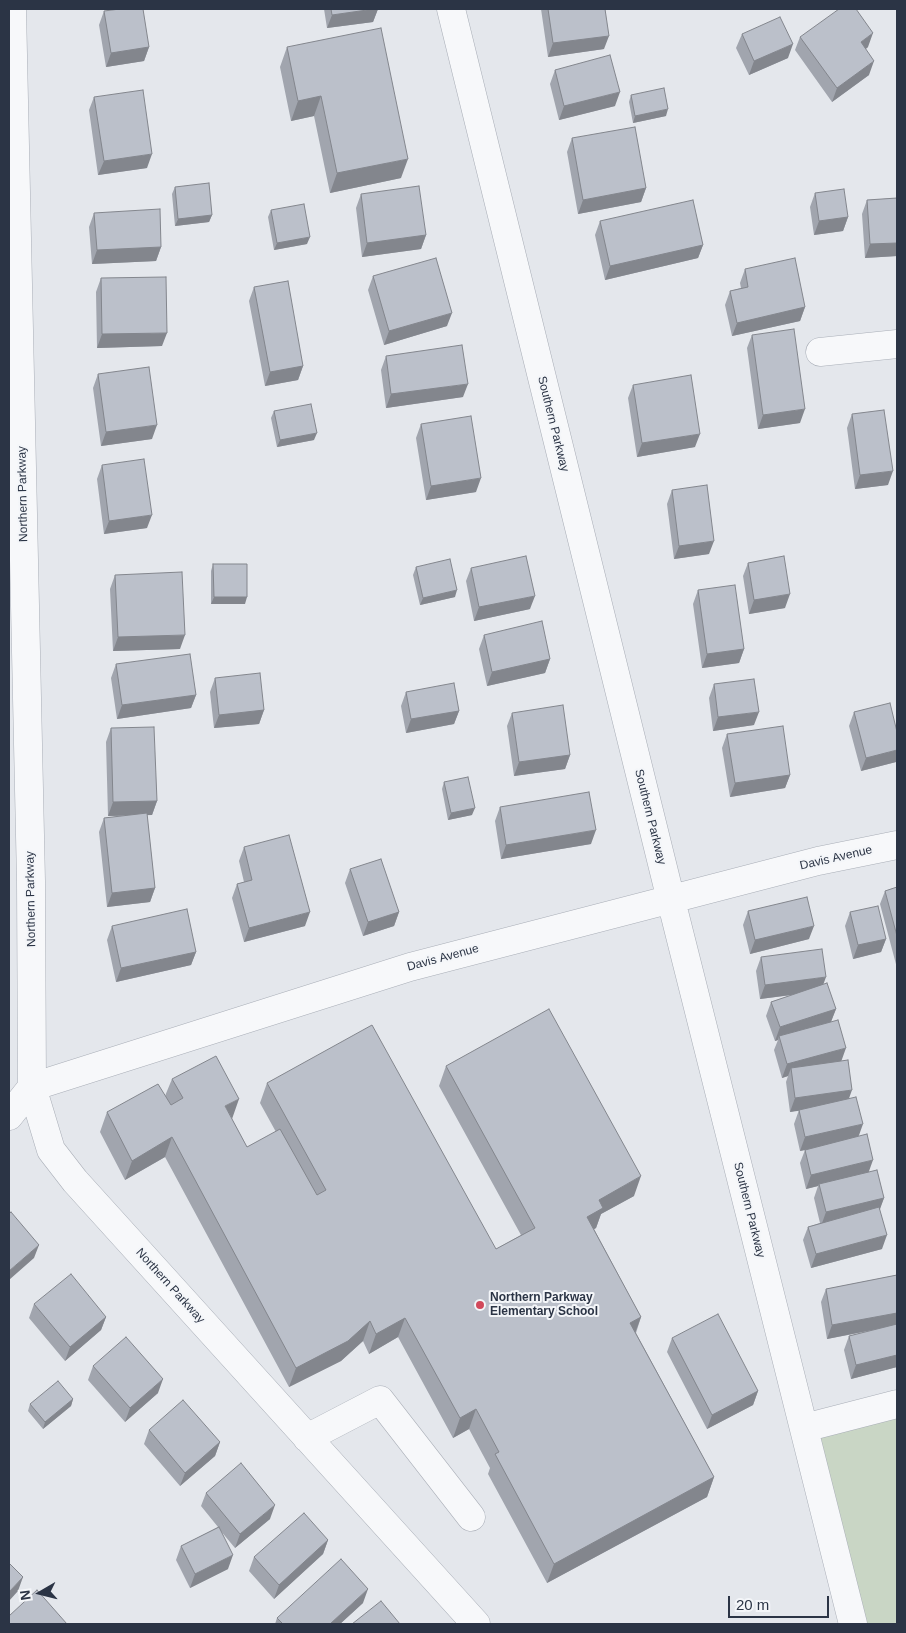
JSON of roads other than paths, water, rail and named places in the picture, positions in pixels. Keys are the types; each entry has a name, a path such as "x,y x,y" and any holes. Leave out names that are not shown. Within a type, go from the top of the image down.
{"street":[{"name":"Northern Parkway","path":"12,9 32,882 32,1087 51,1150 75,1181 476,1624"},
{"name":"Southern Parkway","path":"451,9 671,900 853,1624"},
{"path":"820,352 897,344"},
{"name":"Davis Avenue","path":"32,1087 410,967 818,862 897,845"},
{"path":"9,1116 32,1087"},
{"path":"307,1438 380,1400 470,1517"},
{"path":"804,1428 897,1404"}],"place":[{"name":"Northern Parkway Elementary School","path":"480,1305"}]}
